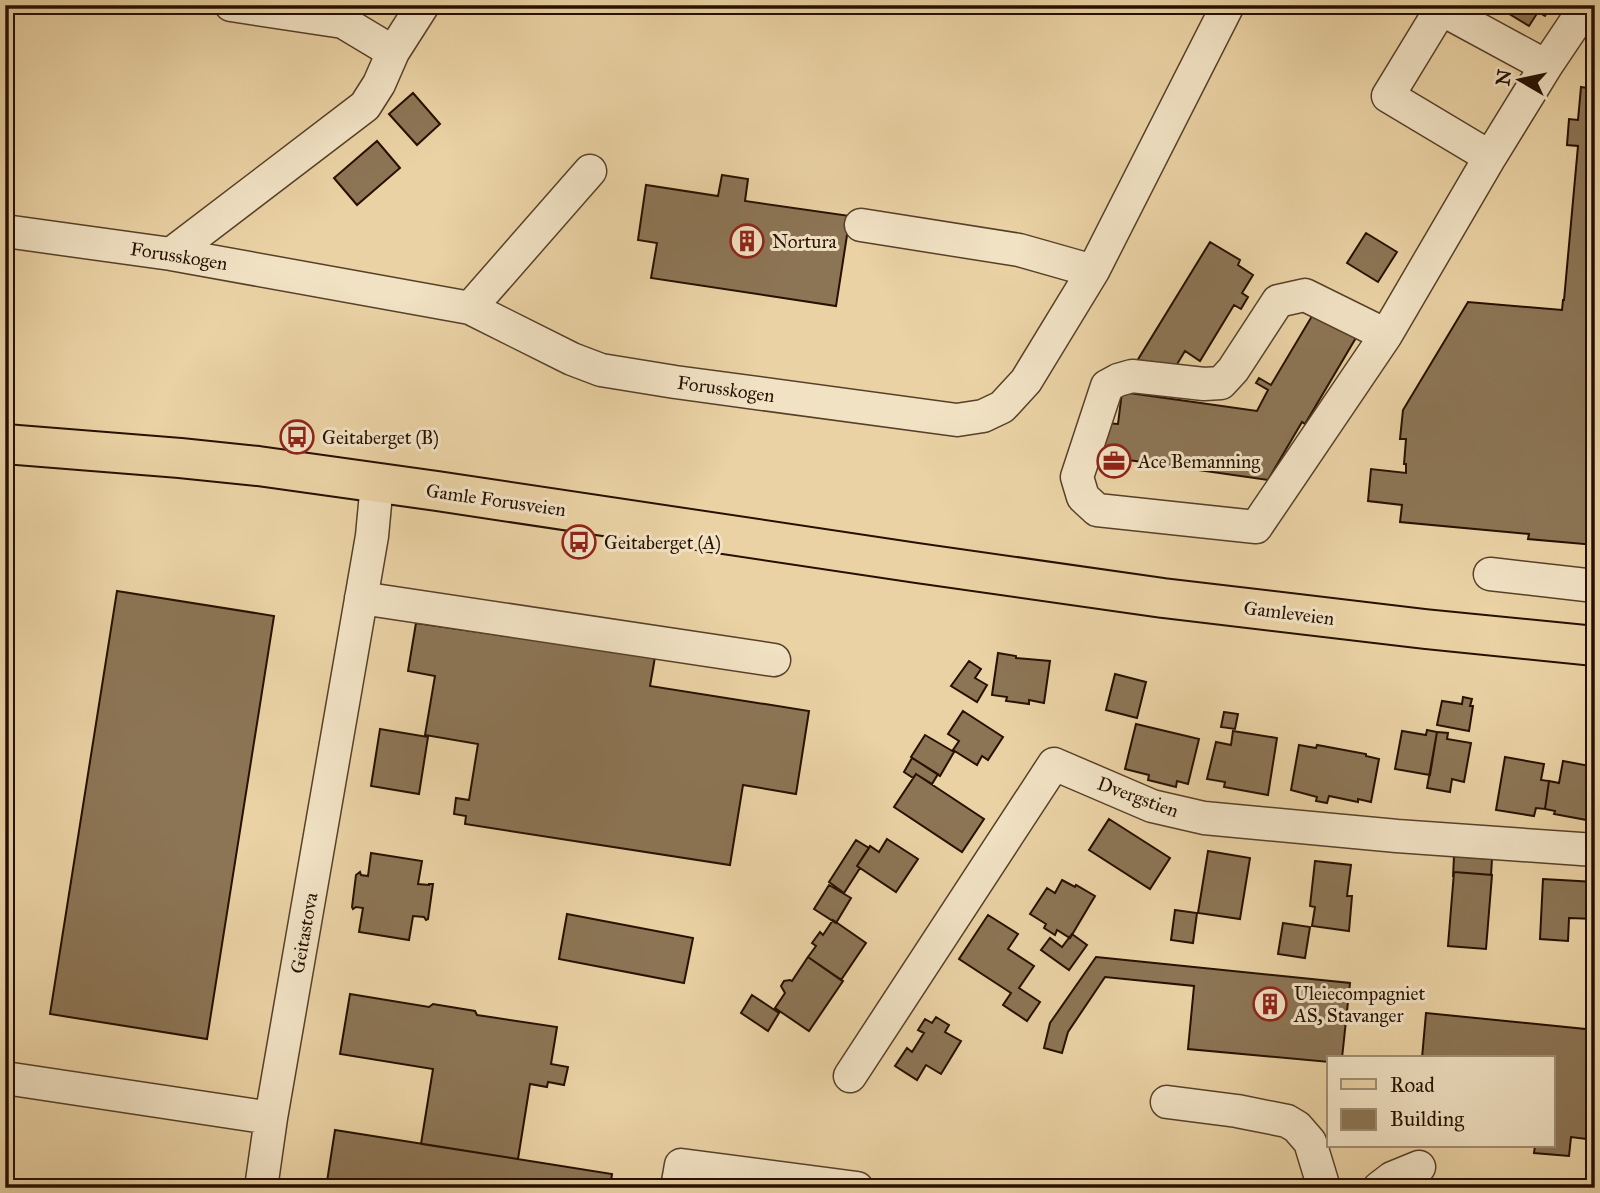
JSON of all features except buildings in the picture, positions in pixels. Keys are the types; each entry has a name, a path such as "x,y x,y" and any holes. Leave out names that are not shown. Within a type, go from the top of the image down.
{"main road":[{"name":"Gamle Forusveien","path":"5,444 258,466 985,573"},
{"name":"Gamleveien","path":"985,573 1425,629 1595,646"}],"street":[{"path":"231,5 343,22 393,52"},
{"path":"172,254 365,106 379,84 393,52 423,5"},
{"name":"Forusskogen","path":"5,231 172,254 470,308 572,359 601,370 957,420 983,416 1002,407 1026,381 1093,271 1228,5"},
{"path":"1490,157 1388,96 1441,9 1546,66"},
{"path":"1386,335 1305,295 1278,301 1233,370 1221,383 1204,384 1132,376 1118,380 1107,386 1077,477 1083,497 1097,510 1256,527 1386,335 1546,66 1586,22"},
{"path":"470,308 590,172"},
{"path":"861,225 1019,250 1093,271"},
{"name":"Geitastova","path":"271,1118 372,536 377,483"},
{"path":"1490,574 1595,586"},
{"path":"361,598 774,660"},
{"name":"Dvergstien","path":"850,1076 1054,764 1152,806 1204,818 1397,836 1595,850"},
{"path":"5,1078 271,1118 261,1188"},
{"path":"1167,1102 1287,1121 1311,1142 1324,1188"},
{"path":"1379,1188 1392,1178 1419,1167"},
{"path":"679,1176 856,1188"}],"place":[{"name":"Nortura","path":"747,241"},
{"name":"Geitaberget (B)","path":"297,437"},
{"name":"Ace Bemanning","path":"1114,461"},
{"name":"Geitaberget (A)","path":"579,542"},
{"name":"Uleiecompagniet AS, Stavanger","path":"1270,1004"}]}
